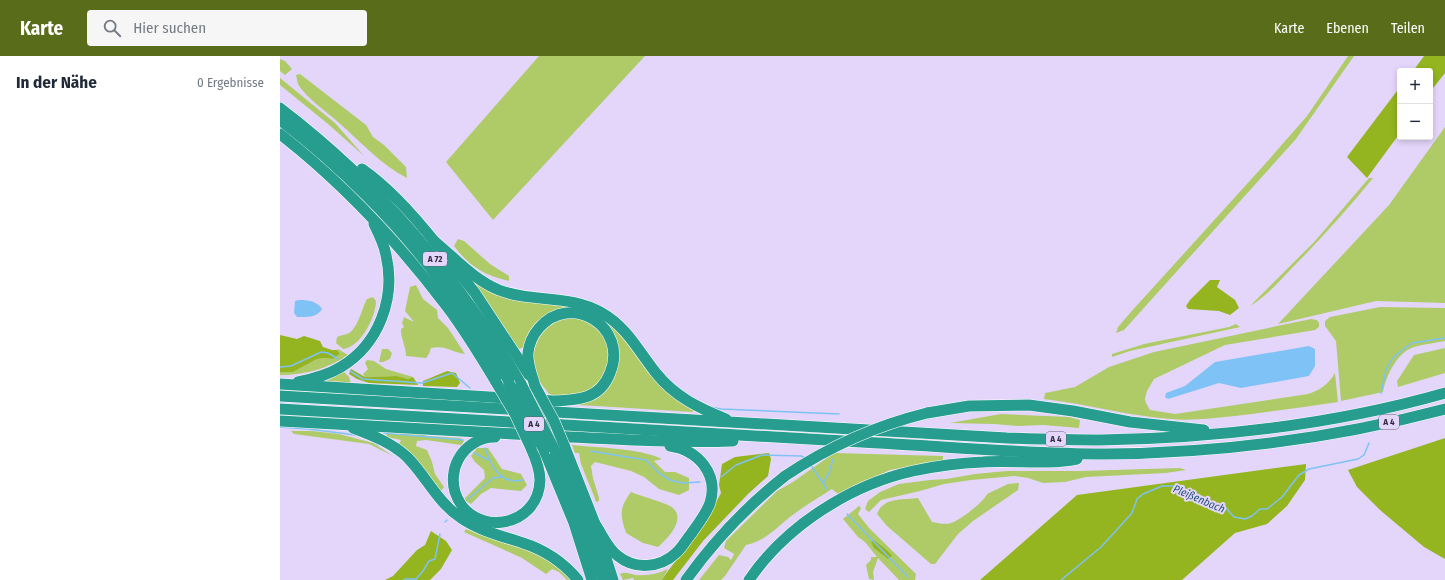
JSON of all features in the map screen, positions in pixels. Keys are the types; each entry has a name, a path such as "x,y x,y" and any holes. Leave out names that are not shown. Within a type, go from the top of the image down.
{"highway":[{"name":"A 72","path":"280,108 331,148 363,178 396,213 431,254 465,297 483,323 560,448 603,580"},
{"name":"A 72","path":"280,120 328,160 389,220 441,281 480,337 509,383 544,450 574,523 592,580"},
{"path":"280,134 321,167 367,211 411,261 448,309 515,414 531,448 539,470 539,489 532,504 524,513 516,518 504,522 489,522 475,517 462,506 457,498 454,488 454,472 458,460 466,449 481,439 522,434"},
{"path":"331,148 366,172 402,204 434,241 475,293 535,386 554,420 560,448 595,524 613,580"},
{"path":"281,384 314,378 340,368 352,360 364,348 375,333 383,317 388,302 389,270 382,241 367,211"},
{"path":"434,241 475,276 499,290 526,296 574,301 602,313 618,324 628,334 656,374 668,387 686,401 699,408 736,422"},
{"path":"281,384 554,401 574,400 590,396 603,387 614,364 614,349 612,342 603,327 596,321 578,313 557,315 542,325 535,333 528,353 529,367 535,386"},
{"name":"A 4","path":"280,396 991,437 1099,440 1161,438 1275,427 1367,412 1445,393"},
{"path":"686,580 726,530 750,506 785,476 824,451 854,436 895,421 927,412 977,405 1030,405 1073,411 1130,422 1184,427 1224,433"},
{"name":"A 4","path":"280,409 1002,450 1103,454 1182,451 1275,442 1384,423 1445,409"},
{"path":"280,421 646,441 697,442 787,438"},
{"path":"344,424 384,441 397,449 417,469 445,505 460,518 486,531 525,543 545,552 561,563 578,580"},
{"path":"595,524 610,548 617,556 629,563 641,566 653,565 665,561 677,552 706,512 710,501 711,482 708,471 702,462 694,454 685,450 646,441"},
{"path":"749,580 778,546 810,519 845,497 882,480 913,471 948,465 984,462 1073,460 1103,454"}],"green space":[{"path":"539,56 645,56 493,220 446,162"},
{"path":"1348,56 1354,56 1296,139 1124,330 1116,333 1118,327 1130,313 1307,116"},
{"path":"1424,56 1445,56 1445,73 1433,88 1433,68 1415,68"},
{"path":"280,59 285,61 292,69 285,75 280,71"},
{"path":"300,74 366,125 373,137 384,145 406,167 407,178 379,159 311,99 298,84 296,75"},
{"path":"280,78 335,123 364,156 328,124 280,85"},
{"path":"1397,91 1397,137 1367,178 1347,157"},
{"path":"1445,127 1445,303 1376,301 1278,324 1389,205"},
{"path":"1369,178 1373,178 1323,236 1272,289 1250,306 1315,241"},
{"path":"458,239 464,241 490,264 509,276 509,281 485,273 472,265 454,246"},
{"path":"1210,280 1220,280 1217,287 1235,300 1239,308 1230,315 1219,311 1188,309 1186,306"},
{"path":"472,281 573,306 593,314 610,325 625,338 652,376 667,392 693,409 693,412 564,404 602,394 609,386 617,367 618,353 602,321 559,311 526,346 519,349"},
{"path":"416,285 423,299 437,310 438,318 448,328 465,354 436,347 431,348 426,358 406,356 401,329 404,327 402,323 404,317 414,322 405,311 410,287"},
{"path":"373,297 376,301 375,308 366,331 355,343 343,349 336,343 337,337 348,334 355,327 367,299"},
{"path":"1380,307 1445,308 1445,341 1414,347 1402,354 1393,365 1383,392 1341,401 1336,341 1325,326 1325,321 1330,317"},
{"path":"564,317 581,318 599,327 610,346 608,372 593,390 563,397 549,394 536,376 533,355 536,340 544,328 553,321"},
{"path":"1311,319 1317,320 1319,323 1319,327 1315,330 1225,345 1154,379 1147,391 1145,399 1146,403 1150,410 1175,414 1308,394 1316,391 1330,381 1335,373 1338,402 1235,416 1187,420 1139,415 1044,399 1045,393 1075,387 1109,367 1154,352"},
{"path":"1236,324 1240,327 1130,351 1112,357 1112,354 1144,344 1229,327"},
{"path":"280,335 297,339 304,336 320,341 323,347 337,350 340,354 333,359 317,359 293,372 280,372"},
{"path":"1445,348 1445,373 1398,387 1397,381 1414,355"},
{"path":"338,349 348,355 332,364 316,370 298,374 280,375 280,372 293,372 317,359 333,359 340,354 337,350"},
{"path":"382,349 388,349 392,353 390,359 379,362"},
{"path":"367,360 374,361 386,369 413,377 408,379 397,376 365,377 363,374 368,369 365,363"},
{"path":"351,369 365,377 397,376 408,379 413,377 418,385 369,383 357,379 349,374"},
{"path":"447,371 456,373 460,383 457,387 423,386 423,381"},
{"path":"344,372 349,377 351,383 323,383"},
{"path":"1001,414 1069,417 1080,420 1079,428 1043,425 1018,426 950,423"},
{"path":"291,431 312,431 339,434 373,443 393,456 369,444 294,434"},
{"path":"386,433 418,433 427,436 460,438 464,441 461,445 426,440 417,441 416,446 427,450 435,474 444,487 441,491 399,444 401,440 387,437"},
{"path":"1445,438 1445,559 1424,547 1380,510 1357,487 1348,470"},
{"path":"572,445 618,449 653,455 662,459 654,461 665,472 675,472 689,478 689,490 679,495 659,489 644,477 631,471 595,462 591,466 599,498 599,501 596,502 581,464 579,453 575,453"},
{"path":"477,448 488,448 502,469 521,474 527,485 521,491 491,488 481,494 471,504 466,501 465,498 485,478 484,470 471,456"},
{"path":"769,453 771,459 768,476 748,494 703,541 673,580 662,580 698,531 721,493 719,485 722,464 735,457"},
{"path":"834,453 943,456 943,460 890,470 838,494 832,489 795,513 764,538 746,545 721,580 699,580 719,555 728,557 731,560 734,554 724,548 726,541 777,491 793,482"},
{"path":"1306,464 1305,480 1287,506 1267,524 1235,533 1182,580 980,580 1077,495"},
{"path":"1180,468 1186,470 1166,473 1086,477 1065,482 1043,483 1028,478 1014,476 971,480 944,484 881,500 869,512 865,509 868,501 880,492 899,484 975,474 1007,471 1080,471"},
{"path":"1019,483 1018,490 973,521 958,534 935,564 931,564 887,526 877,514 884,505 894,500 918,498 932,522 949,524 960,519 982,501 987,494 1008,484"},
{"path":"631,492 666,504 673,508 676,513 677,518 674,529 658,547 643,543 626,533 622,512 624,503"},
{"path":"859,506 861,508 858,514 869,528 916,574 915,580 899,580 878,558 873,572 874,580 869,579 866,565 871,560 871,557 877,557 843,519"},
{"path":"466,529 506,544 526,549 553,562 572,580 567,580 559,572 552,569 546,574 522,558 464,532"},
{"path":"431,531 446,541 452,550 441,569 430,580 385,580 393,576 417,550 425,545"},
{"path":"874,540 886,549 892,556 888,559 874,548 871,542"},
{"path":"668,569 662,580 634,580 633,578 623,580 620,574 626,573 648,575"}],"water":[{"path":"306,300 318,304 322,309 317,314 308,317 297,317 294,313 295,301"},
{"path":"1309,346 1315,349 1315,366 1309,376 1241,388 1219,383 1168,399 1165,397 1166,393 1185,386 1215,362"}],"waterway":[{"name":"Pleißenbach","path":"1381,393 1386,370 1392,359 1401,351 1412,343 1445,338"},
{"path":"280,367 291,366 321,352 328,353 338,359"},
{"path":"350,371 363,379 422,383 452,373 470,388"},
{"path":"710,407 721,409 839,414"},
{"path":"280,427 356,435"},
{"path":"384,433 463,440"},
{"path":"372,441 378,445"},
{"name":"Pleißenbach","path":"1061,580 1101,547 1132,513 1137,499 1143,494 1162,486 1173,486 1226,508 1234,517 1245,519 1252,516 1260,509 1267,509 1282,497 1299,475 1309,469 1358,459 1364,455 1369,443"},
{"path":"485,448 490,461 502,477 508,480 523,480"},
{"path":"590,451 646,460 659,473 670,480 682,483 700,482"},
{"path":"474,453 488,460"},
{"path":"721,477 736,465 762,455 801,456 806,458"},
{"path":"823,483 829,473 833,459"},
{"path":"810,464 827,489"},
{"path":"468,499 493,478 501,477"},
{"path":"847,514 908,577"},
{"path":"404,580 416,579 429,561 435,559 440,534"}]}
